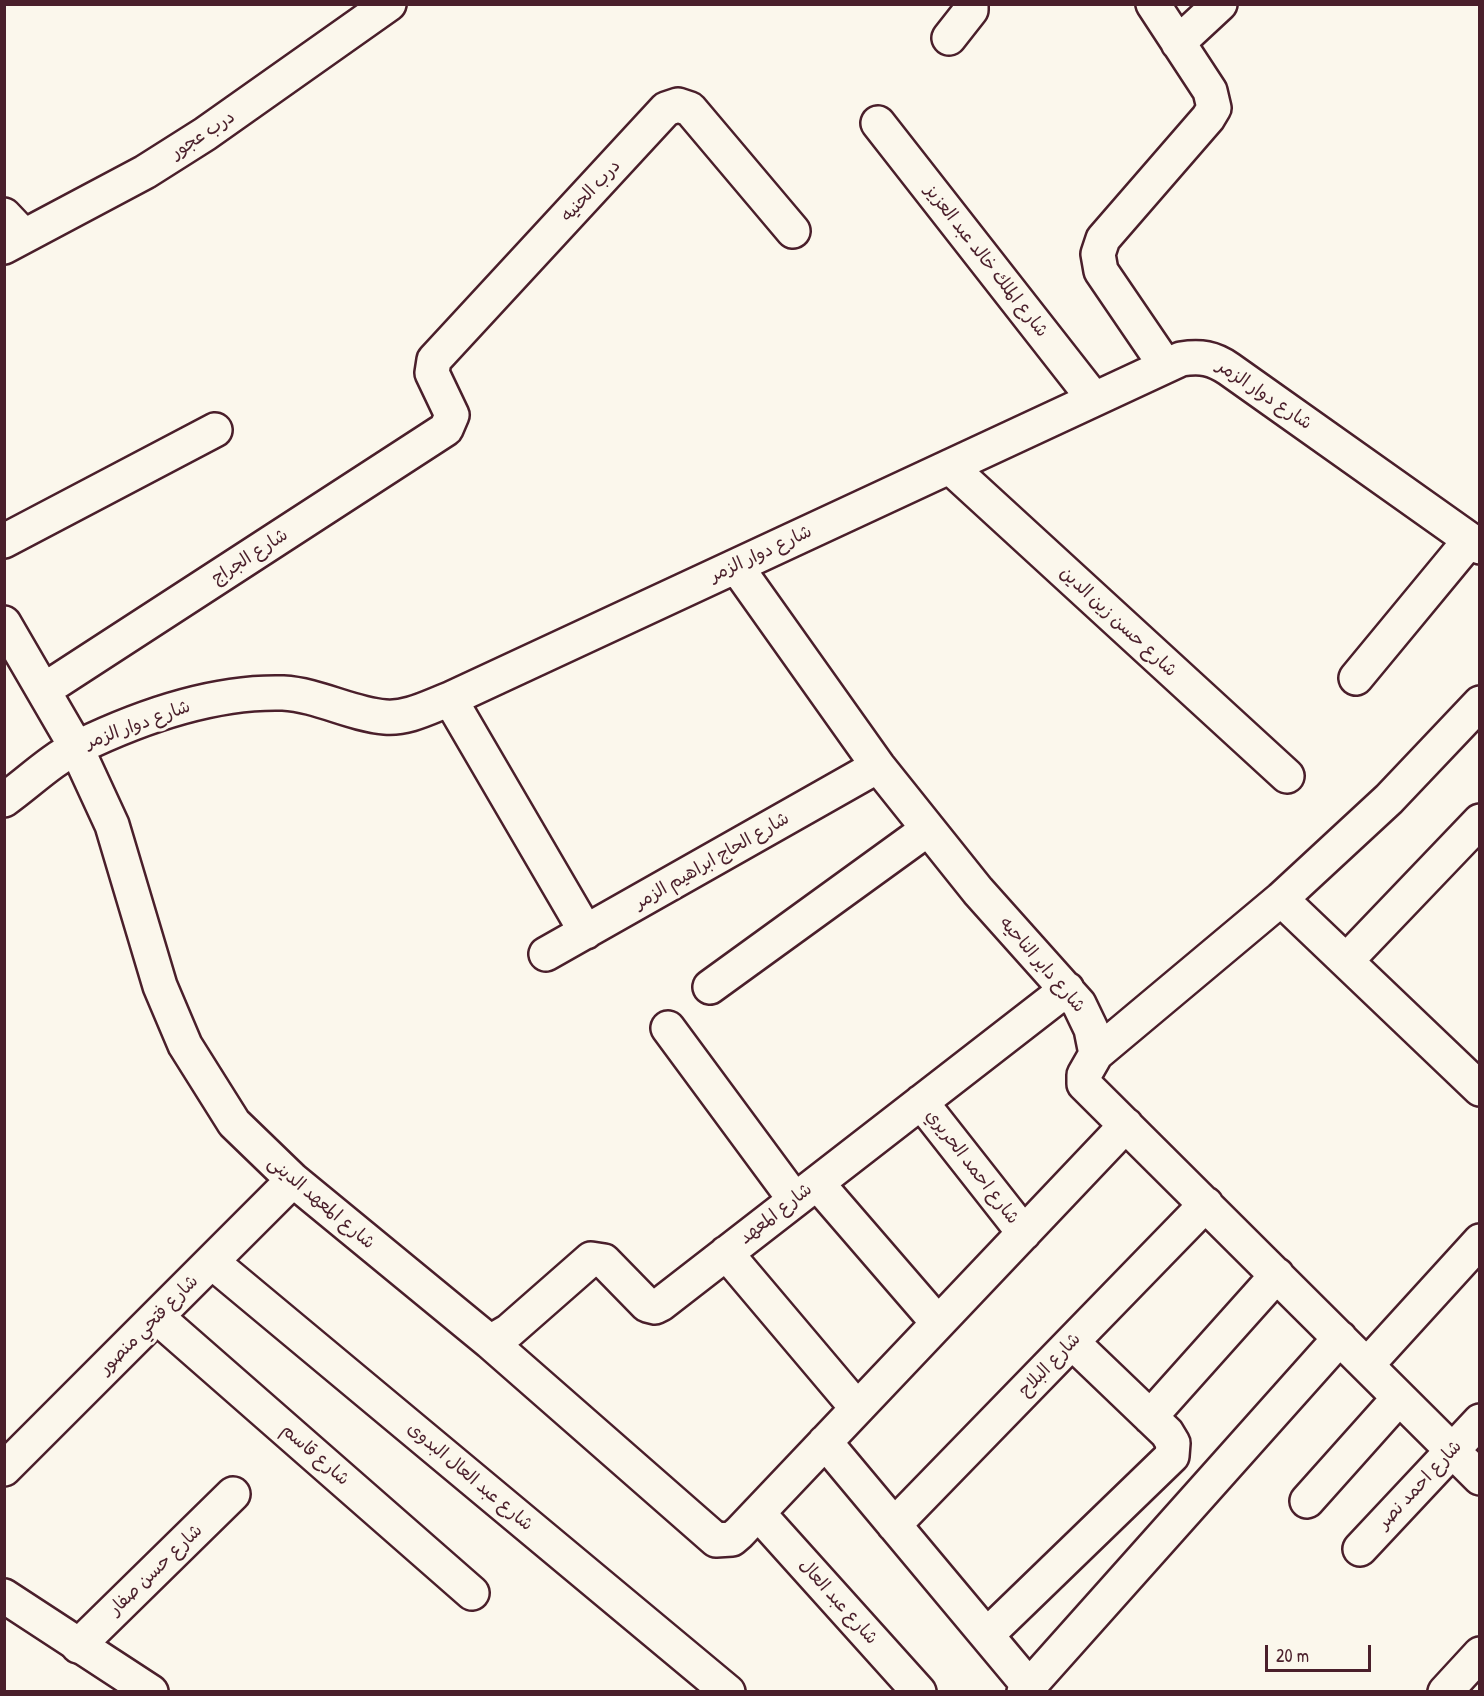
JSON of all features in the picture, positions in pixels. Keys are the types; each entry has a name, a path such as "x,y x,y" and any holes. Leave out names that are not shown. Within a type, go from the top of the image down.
{"street":[{"name":"درب عجور","path":"11,233 145,172 206,134 389,4"},
{"path":"949,38 971,10 971,4"},
{"path":"1153,4 1213,96 1214,108 1208,118 1103,238 1098,254 1101,270 1165,365"},
{"path":"1178,43 1220,4"},
{"name":"درب الحنيه","path":"452,420 451,410 432,373 434,360 672,106 678,105 690,110 793,231"},
{"name":"شارع الملك خالد عبد العزيز","path":"878,123 1094,399"},
{"name":"شارع دوار الزمر","path":"4,800 76,747 156,715 194,704 237,696 284,693 323,700 353,711 386,717 410,715 450,699 1165,365 1198,356 1215,360 1475,543"},
{"name":"شارع الجراج","path":"44,690 442,432 452,420"},
{"path":"4,541 216,430"},
{"name":"شارع حسن زين الدين","path":"950,467 1287,776"},
{"path":"1356,678 1475,543"},
{"name":"شارع داير الناحيه","path":"736,566 878,766 978,891 1067,989 1088,1019 1096,1054"},
{"name":"شارع المعهد الدينى","path":"4,623 76,747 112,825 160,986 185,1045 234,1123 293,1180 490,1342 709,1536 724,1541 732,1539 758,1513"},
{"path":"450,699 586,932"},
{"path":"1479,703 1389,799 1281,899 1096,1054 1083,1081 1479,1478"},
{"name":"شارع الحاج ابراهيم الزمر","path":"546,954 878,766"},
{"path":"1347,960 1479,821"},
{"path":"710,987 928,829"},
{"path":"1281,899 1477,1081"},
{"name":"شارع المعهد","path":"490,1342 509,1331 591,1259 604,1261 651,1307 661,1304 1067,989"},
{"path":"668,1028 806,1191 938,1323"},
{"name":"شارع احمد الحريري","path":"921,1102 1024,1233"},
{"path":"758,1513 1126,1125"},
{"name":"شارع فتحي منصور","path":"4,1469 293,1180"},
{"name":"شارع البلاح","path":"894,1524 1206,1204"},
{"path":"1367,1365 1479,1241"},
{"path":"726,1253 857,1407"},
{"name":"شارع عبد العال البدوى","path":"212,1262 728,1692"},
{"path":"1150,1416 1277,1275"},
{"name":"شارع قاسم","path":"157,1317 472,1593"},
{"path":"825,1442 987,1635 1027,1689 1340,1338"},
{"path":"987,1635 1169,1461 1174,1450 1171,1438 1072,1342"},
{"path":"1307,1502 1399,1398"},
{"name":"شارع احمد نصر","path":"1360,1549 1479,1421"},
{"name":"شارع حسن صفار","path":"78,1646 233,1494"},
{"name":"شارع عبد العال","path":"758,1513 919,1692"},
{"path":"4,1596 151,1692"},
{"path":"1445,1692 1479,1654"}]}
